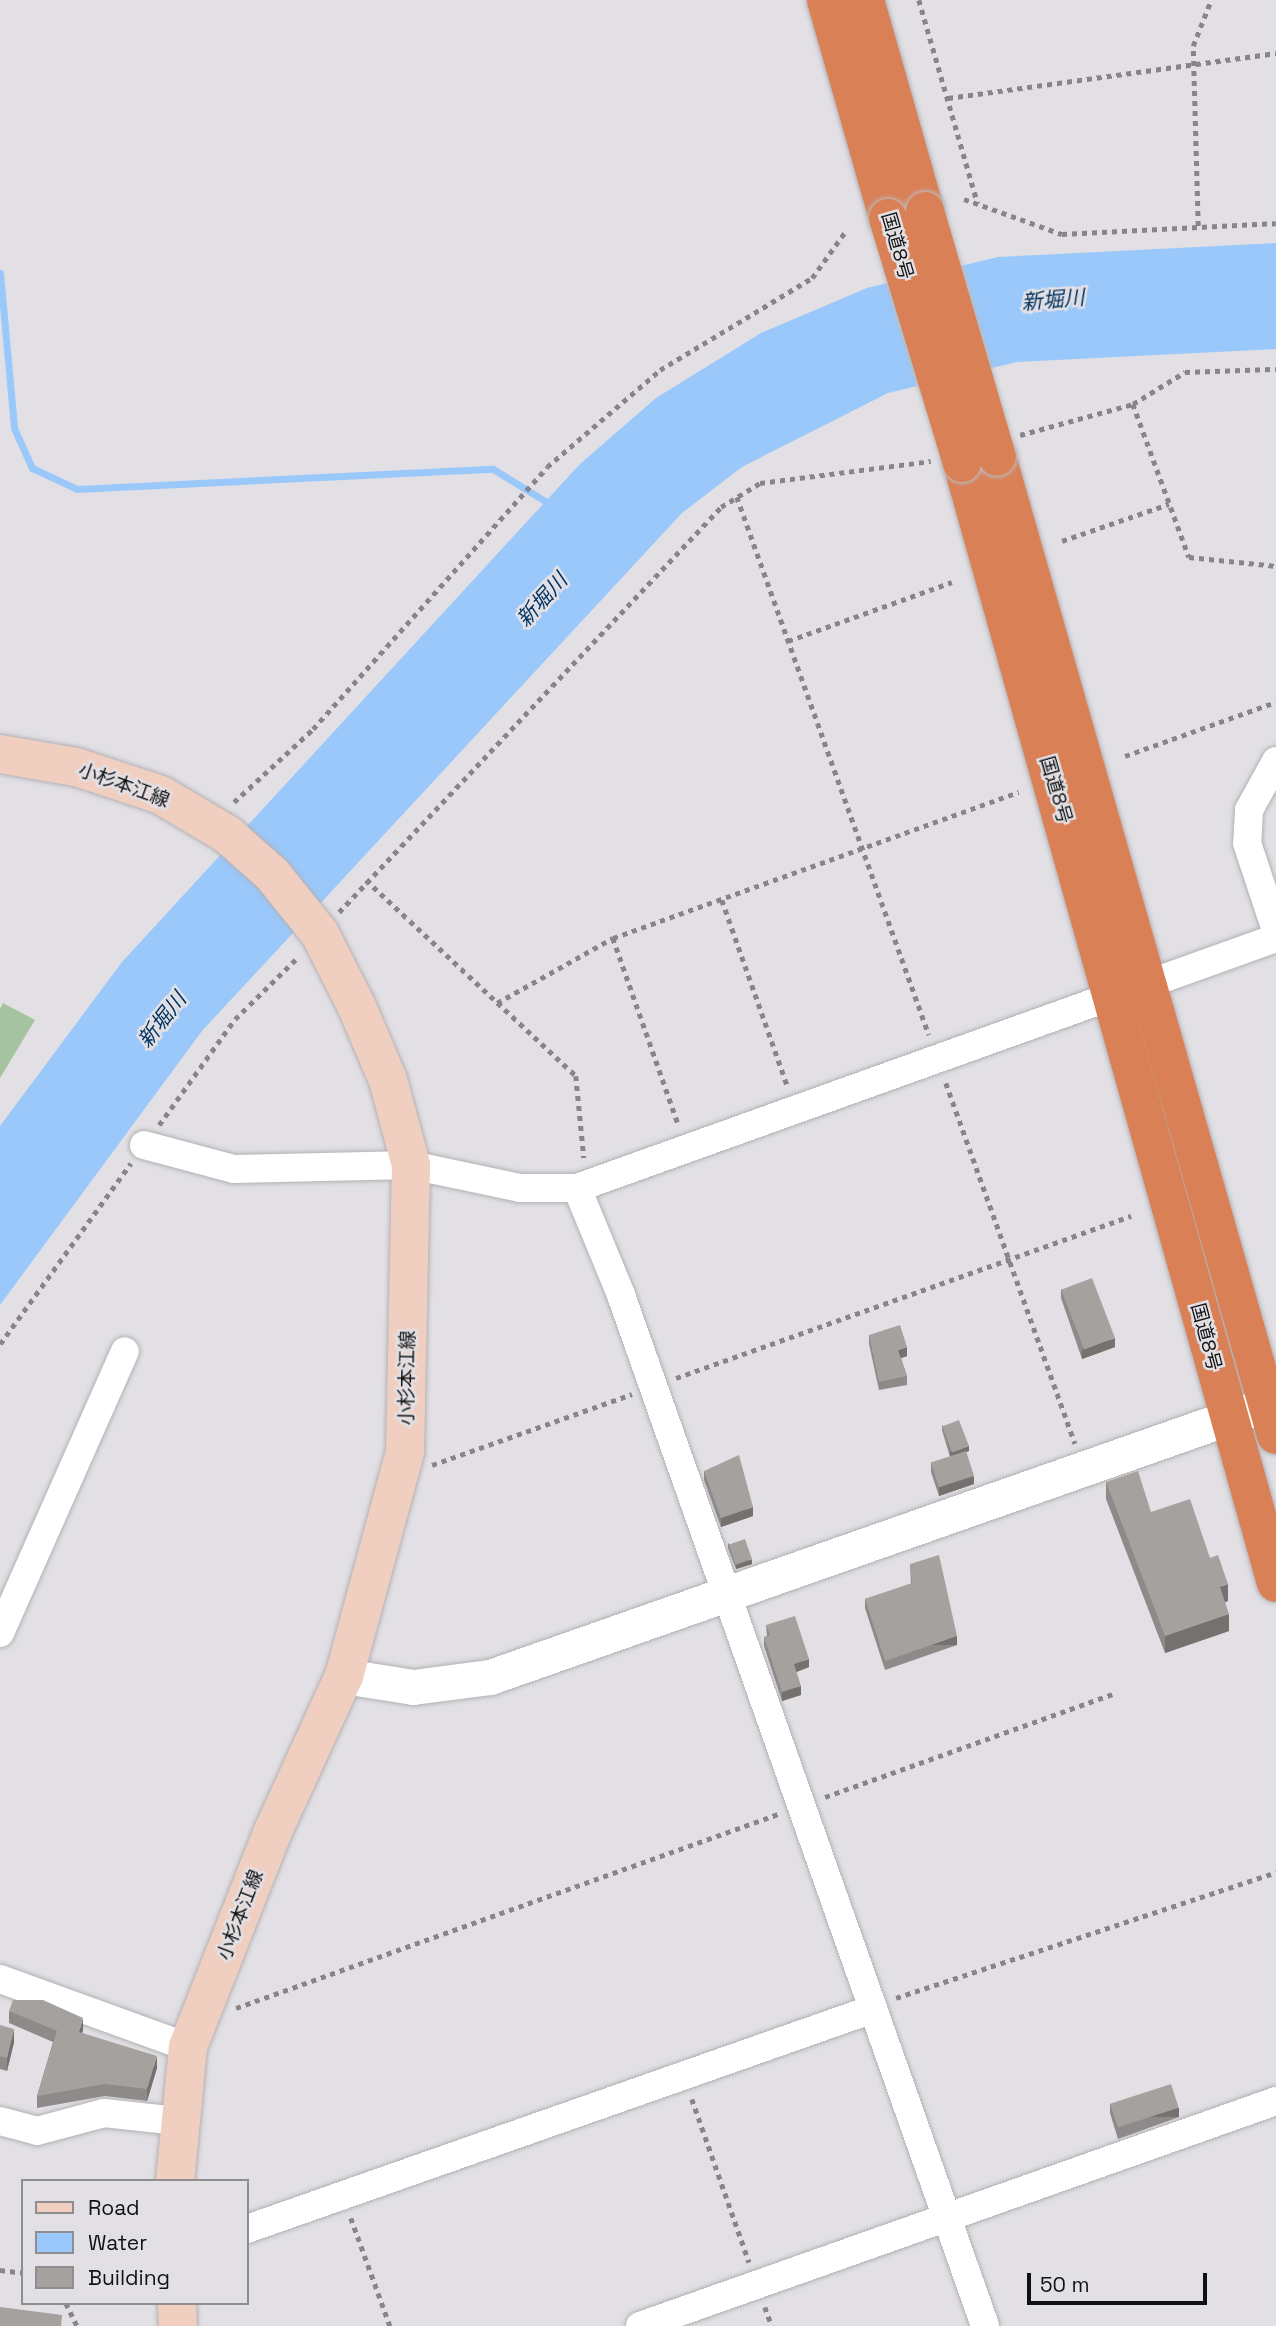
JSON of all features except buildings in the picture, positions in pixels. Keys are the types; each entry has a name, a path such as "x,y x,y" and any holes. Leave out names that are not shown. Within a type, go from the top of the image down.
{"highway":[{"name":"国道8号","path":"827,0 906,214 979,454 1130,990 1230,1417 1276,1583"},
{"name":"国道8号","path":"865,0 906,214"},
{"name":"国道8号","path":"1130,990 1273,1414"}],"main road":[{"name":"小杉本江線","path":"0,754 76,767 161,795 218,828 316,927 388,1080 411,1166 405,1452 344,1676 273,1831 193,2034 178,2122 175,2179"},
{"path":"177,2305 178,2326"}],"street":[{"path":"1276,761 1249,810 1247,843 1276,930"},
{"path":"144,1145 234,1169 411,1166 520,1188 582,1186 686,1146 1276,938"},
{"path":"582,1186 724,1598 985,2326"},
{"path":"0,1633 125,1351"},
{"path":"344,1676 413,1687 490,1677 724,1598 1230,1417 1273,1414"},
{"path":"0,1979 193,2034"},
{"path":"248,2230 872,2007"},
{"path":"640,2326 1276,2101"},
{"path":"0,2121 37,2131 104,2113 178,2122"}],"path":[{"path":"919,0 979,205"},
{"path":"1198,226 1193,63 1211,0"},
{"path":"948,98 1276,53"},
{"path":"964,199 1062,234 1276,223"},
{"path":"218,828 313,729 547,467 660,370 812,278 845,232"},
{"path":"0,1344 235,1019 316,927 366,880 737,497 760,483 979,454 1133,404 1185,372 1276,369"},
{"path":"1133,404 1189,557 1276,566"},
{"path":"737,497 1084,1468"},
{"path":"1062,541 1169,504"},
{"path":"788,641 952,582"},
{"path":"1125,756 1276,702"},
{"path":"497,1003 613,939 1018,792"},
{"path":"366,880 576,1076 582,1186"},
{"path":"722,900 796,1108"},
{"path":"613,939 686,1146"},
{"path":"398,1478 1131,1216"},
{"path":"193,2034 800,1806 1112,1694"},
{"path":"872,2007 1276,1872"},
{"path":"684,2076 772,2326"},
{"path":"343,2196 390,2326"},
{"path":"0,2270 21,2273"},
{"path":"67,2305 77,2326"}],"green space":[{"path":"3,1003 35,1020 0,1078 0,1009"}],"water":[{"name":"新堀川","path":"1276,243 1276,349 1017,362 888,393 742,467 682,513 202,1031 0,1305 0,1126 122,962 580,464 656,398 761,333 867,288 998,257"}],"waterway":[{"path":"0,273 14,428 32,468 77,489 493,469 553,506"}]}
